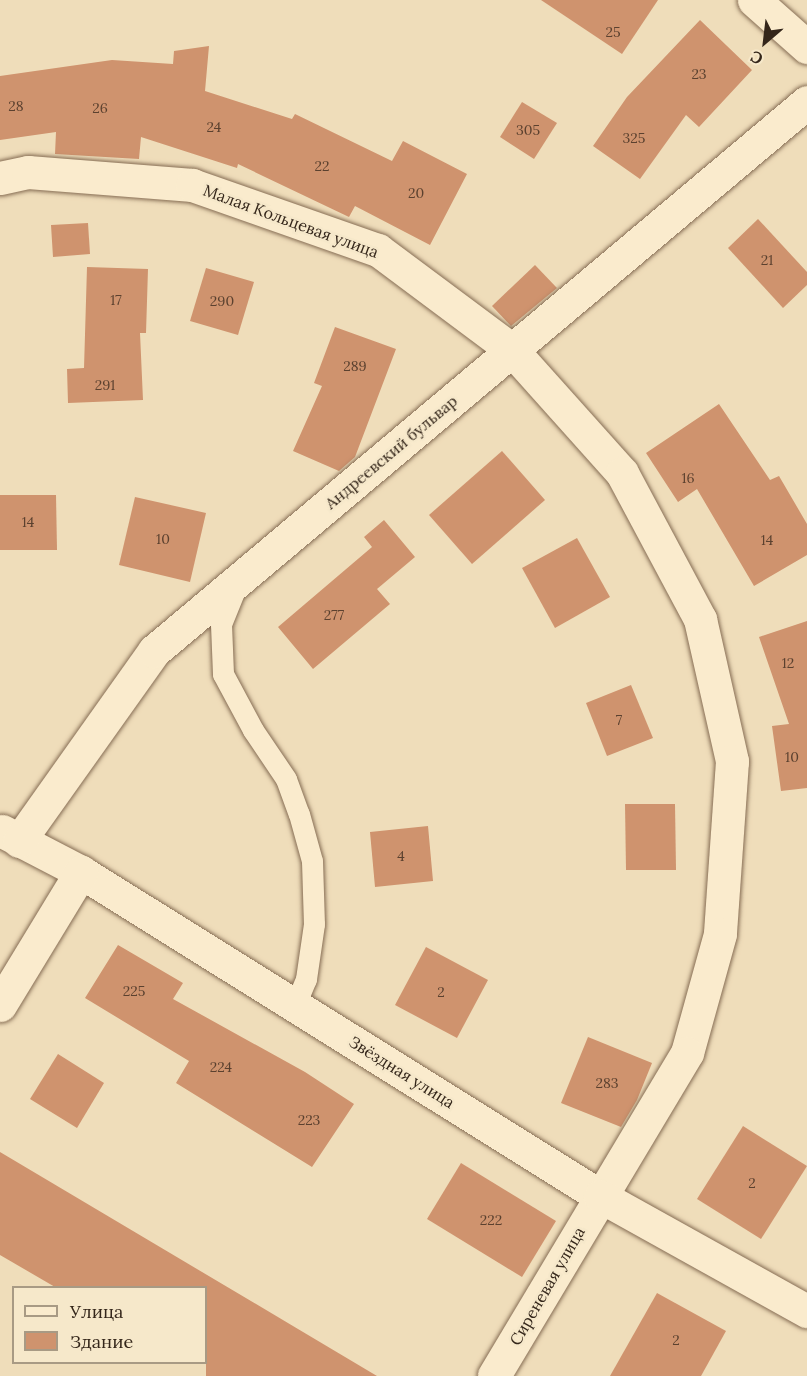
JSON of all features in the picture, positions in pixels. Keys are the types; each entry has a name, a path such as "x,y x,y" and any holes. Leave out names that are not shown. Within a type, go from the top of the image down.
{"street":[{"path":"754,0 807,47"},
{"name":"Андреевский бульвар","path":"10,836 154,651 807,102"},
{"name":"Малая Кольцевая улица","path":"0,178 28,172 192,185 378,250 512,350 622,473 700,619 732,761 720,934 687,1053 600,1196"},
{"name":"Звёздная улица","path":"10,836 81,872 600,1196 807,1311"},
{"path":"0,1005 81,872"},
{"name":"Сиреневая улица","path":"494,1376 600,1196"}],"lane":[{"path":"238,580 221,624 223,674 253,730 286,779 299,814 312,861 314,924 306,979 294,1005"}],"building":[{"path":"541,0 658,0 622,54"},
{"path":"700,20 752,70 699,127 686,115 640,179 593,146 627,97"},
{"path":"209,46 205,91 292,119 295,114 392,161 403,141 467,174 430,245 355,206 349,217 238,164 237,168 141,137 139,159 55,154 56,132 0,140 0,76 112,60 173,64 174,51"},
{"path":"522,102 557,123 534,159 500,137"},
{"path":"758,219 807,272 807,285 783,308 728,248"},
{"path":"88,223 90,254 53,257 51,225"},
{"path":"535,265 557,288 511,326 492,306"},
{"path":"87,267 148,269 146,333 140,333 143,400 68,403 67,369 84,368"},
{"path":"206,268 254,282 238,335 190,321"},
{"path":"335,327 396,349 355,457 339,471 293,451 322,386 314,383"},
{"path":"719,404 770,480 779,476 807,524 807,555 754,586 697,489 678,502 646,453"},
{"path":"502,451 545,500 472,564 429,515"},
{"path":"0,495 56,495 57,550 0,550"},
{"path":"135,497 206,513 190,582 119,565"},
{"path":"384,520 415,557 377,589 390,604 313,669 278,627 372,547 364,537"},
{"path":"577,538 610,597 555,628 522,568"},
{"path":"807,621 807,788 781,791 772,726 789,724 759,637"},
{"path":"631,685 653,738 607,756 586,703"},
{"path":"625,804 675,804 676,870 626,870"},
{"path":"428,826 433,881 375,887 370,832"},
{"path":"118,945 183,983 173,999 305,1072 354,1104 312,1167 176,1083 189,1061 85,998"},
{"path":"426,947 488,980 457,1038 395,1005"},
{"path":"588,1037 652,1063 637,1100 621,1127 561,1103"},
{"path":"58,1054 104,1083 77,1128 30,1099"},
{"path":"743,1126 807,1166 761,1239 697,1199"},
{"path":"0,1152 377,1376 206,1376 207,1286 53,1286 0,1255"},
{"path":"461,1163 556,1221 522,1277 427,1219"},
{"path":"657,1293 726,1331 701,1376 610,1376"}]}
